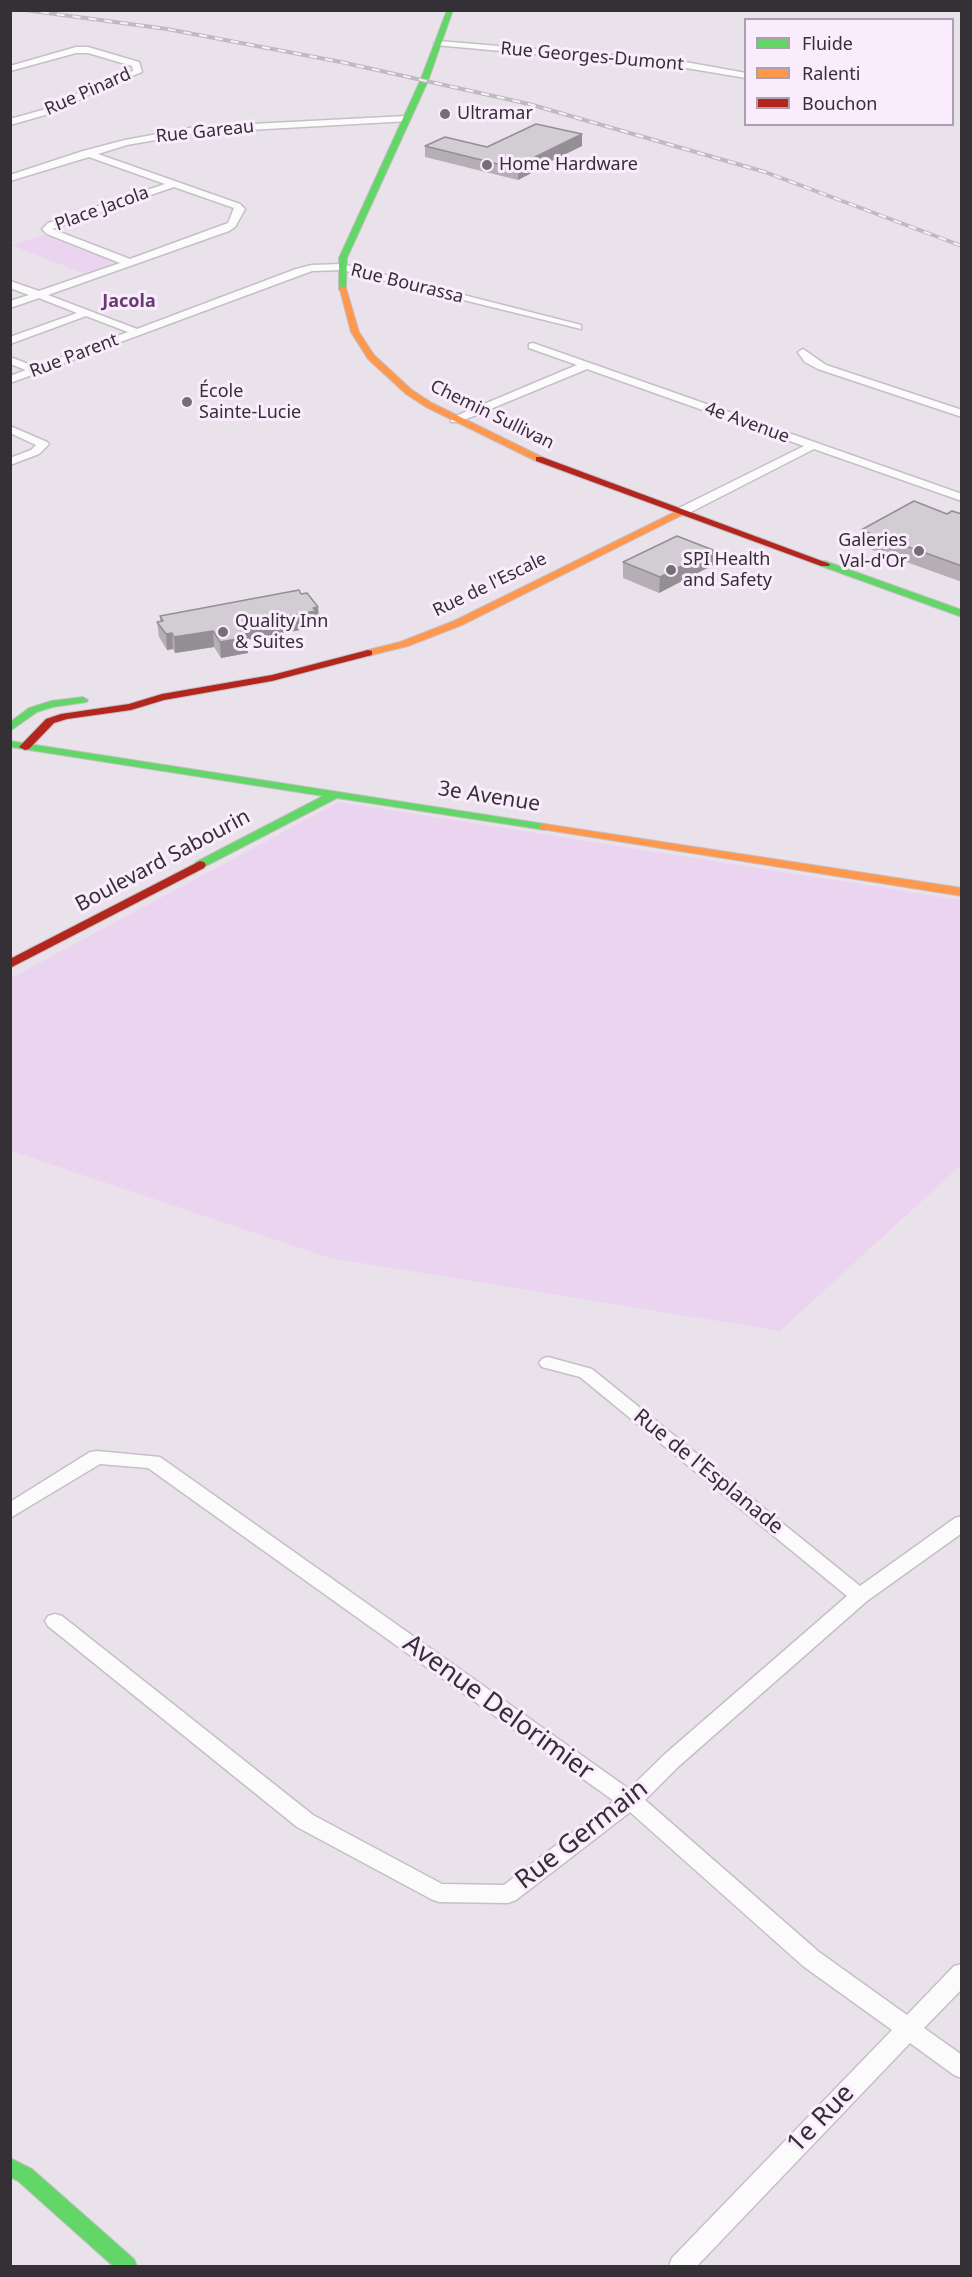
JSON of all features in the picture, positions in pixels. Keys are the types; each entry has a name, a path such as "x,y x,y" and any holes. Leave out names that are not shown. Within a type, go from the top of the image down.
{"main road":[{"name":"Chemin Sullivan","path":"450,10 424,81 343,258 341,286 348,312 355,332 371,357 409,392 455,420 527,455 962,614"},
{"name":"Rue de l'Escale","path":"25,747 50,721 70,715 131,707 162,697 332,664 404,644 458,622 681,512"},
{"name":"Rue de l'Escale","path":"10,728 33,710 51,704 128,695 162,697"},
{"name":"3e Avenue","path":"10,744 962,892"},
{"name":"Boulevard Sabourin","path":"10,964 334,795"},
{"path":"10,2168 25,2175 127,2266"}],"street":[{"name":"Rue Georges-Dumont","path":"438,43 680,64 744,76"},
{"name":"Rue Pinard","path":"10,69 76,50 88,50 136,64 138,72 98,86 56,109 10,122"},
{"name":"Rue Gareau","path":"10,178 86,153 153,137 195,130 406,119"},
{"name":"Place Jacola","path":"10,305 232,225 240,209 86,153"},
{"name":"Place Jacola","path":"130,263 47,229 51,225 173,184"},
{"name":"Rue Bourassa","path":"137,332 300,271 342,267 577,327"},
{"path":"10,284 137,332"},
{"path":"10,341 86,313"},
{"name":"Rue Parent","path":"10,380 137,332"},
{"name":"4e Avenue","path":"533,346 962,498"},
{"path":"803,352 809,360 822,367 962,414"},
{"path":"10,360 35,370"},
{"path":"455,420 586,365"},
{"path":"10,429 43,444 35,452 10,462"},
{"name":"Rue de l'Escale","path":"681,512 812,446"},
{"name":"Rue de l'Esplanade","path":"548,1363 586,1373 860,1596"},
{"name":"Avenue Delorimier","path":"10,1511 97,1457 153,1462 603,1784 631,1800 811,1959 962,2068"},
{"name":"Rue Germain","path":"55,1621 305,1821 439,1893 508,1894 631,1800 672,1760 860,1596 962,1523"},
{"name":"1e Rue","path":"681,2266 962,1973"}],"shaded area":[{"path":"43,235 112,261 112,264 85,274 11,245"},
{"path":"339,802 961,900 961,1165 780,1331 330,1258 11,1151 11,978"}],"building":[{"path":"536,124 582,134 535,157 539,158 518,169 425,146 445,137 487,147"},
{"name":"Galeries Val-d'Or","path":"914,501 947,514 952,511 962,514 962,566 861,530"},
{"path":"677,536 713,550 660,577 623,562"},
{"path":"299,590 301,594 307,593 318,607 313,608 316,611 244,624 239,627 247,637 220,642 213,631 174,637 172,633 166,634 157,622 163,621 160,616"}],"railway":[{"path":"25,10 167,29 341,62 529,104 765,172 962,246"}],"traffic: fast":[{"path":"342,288 343,258 424,81 450,10"},
{"path":"825,564 962,614"},
{"path":"10,728 33,710 51,704 83,700"},
{"path":"10,744 545,827"},
{"path":"200,865 334,795"},
{"path":"10,2167 25,2175 127,2266"}],"traffic: slow":[{"path":"342,288 355,332 371,357 409,392 429,405 539,459"},
{"path":"368,653 404,644 458,623 681,512"},
{"path":"545,827 962,892"}],"traffic: jam":[{"path":"539,459 825,564"},
{"path":"25,747 50,721 65,716 131,707 162,697 272,678 368,653"},
{"path":"10,964 200,865"}],"place":[{"name":"Ultramar","path":"445,114"},
{"name":"Home Hardware","path":"487,165"},
{"name":"École Sainte-Lucie","path":"187,402"},
{"name":"Galeries Val-d'Or","path":"919,551"},
{"name":"SPI Health and Safety","path":"671,570"},
{"name":"Quality Inn & Suites","path":"223,632"}],"district":[{"name":"Jacola","path":"129,302"}]}
